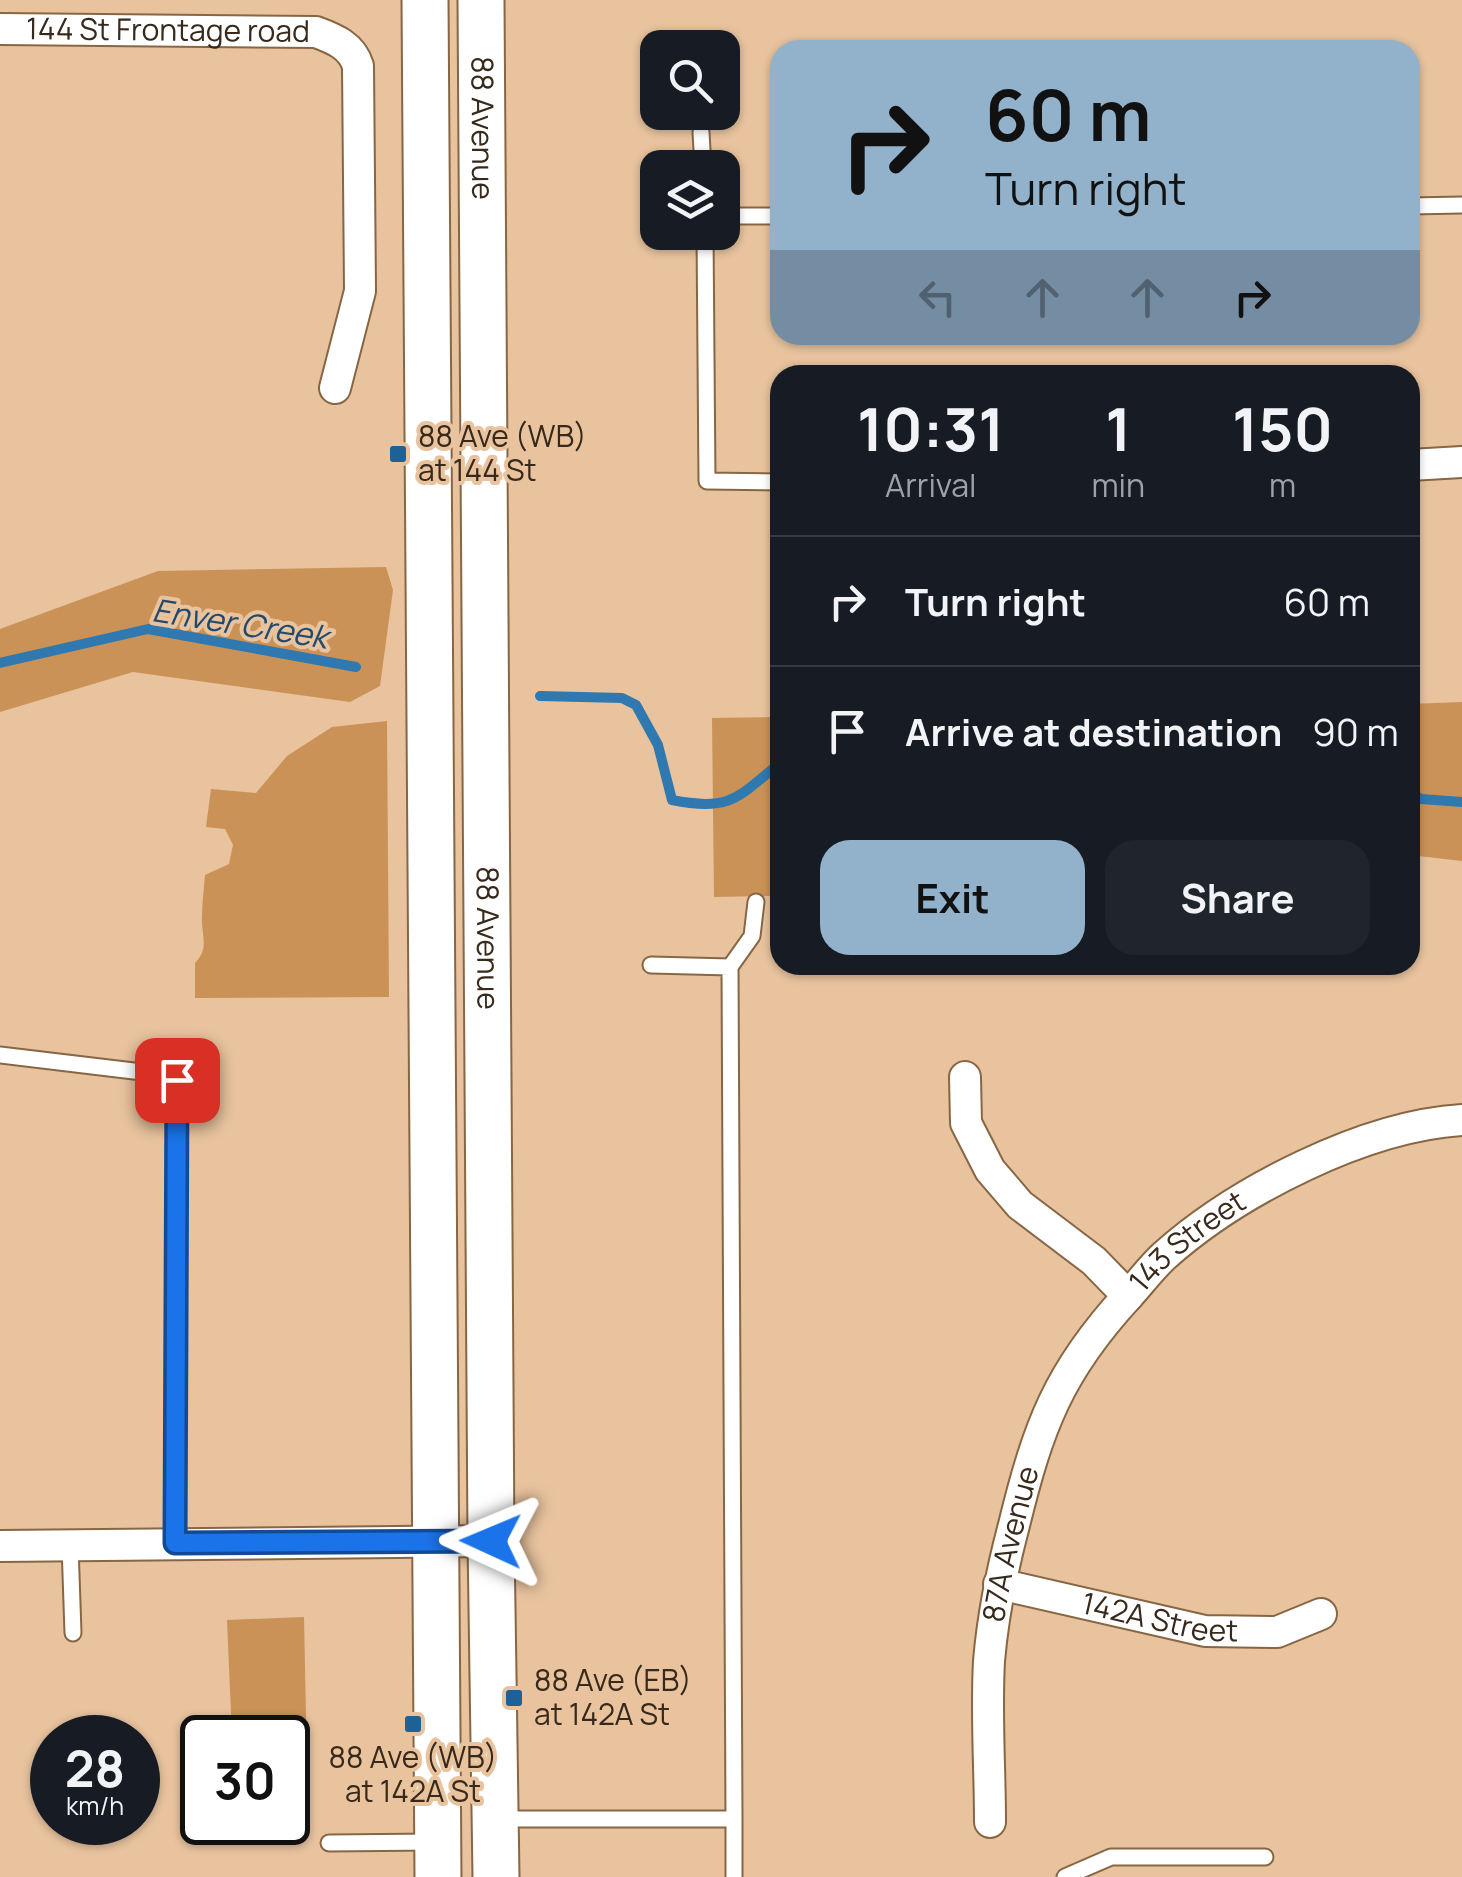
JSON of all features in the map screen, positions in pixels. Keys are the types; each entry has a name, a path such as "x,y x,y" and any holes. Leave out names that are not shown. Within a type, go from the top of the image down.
{"main road":[{"name":"88 Avenue","path":"425,0 438,1860"},
{"name":"88 Avenue","path":"481,0 496,1877"}],"street":[{"name":"144 St Frontage road","path":"0,29 316,32 336,39 354,54 358,66 360,291 335,388"},
{"path":"1420,464 1462,462"},
{"name":"143 Street","path":"965,1077 966,1123 990,1170 1020,1205 1094,1261 1128,1296 1164,1256 1252,1193 1335,1152 1379,1136 1430,1122 1462,1120"},
{"name":"87A Avenue","path":"990,1822 989,1662 999,1584 1032,1450 1060,1386 1098,1328 1128,1296"},
{"path":"0,1546 491,1541"},
{"name":"142A Street","path":"999,1584 1205,1631 1277,1632 1321,1614"}],"lane":[{"path":"701,132 702,150"},
{"path":"1420,206 1462,204"},
{"path":"740,216 770,216"},
{"path":"705,250 707,481 770,482"},
{"path":"734,1877 730,967 752,936 756,902"},
{"path":"651,965 730,967"},
{"path":"0,1054 177,1080 175,1543"},
{"path":"70,1545 73,1633"},
{"path":"496,1819 734,1818"},
{"path":"329,1842 438,1860"},
{"path":"1065,1877 1111,1857 1265,1857"}],"shaded area":[{"path":"386,567 393,590 380,686 350,702 133,672 0,712 0,629 158,571"},
{"path":"1462,702 1462,861 1420,856 1420,704"},
{"path":"770,717 770,896 714,897 712,718"},
{"path":"387,721 389,997 195,998 195,963 204,947 205,875 229,864 233,845 225,829 206,827 211,789 256,793 287,756 332,727"},
{"path":"304,1617 306,1715 231,1715 227,1620"}],"waterway":[{"name":"Enver Creek","path":"0,663 148,629 356,667"},
{"name":"Enver Creek","path":"540,696 622,698 636,705 658,745 672,800 721,803 743,793 770,771"},
{"name":"Enver Creek","path":"1420,798 1462,802"}],"place":[{"name":"88 Ave (WB) at 144 St","path":"398,454"},
{"name":"88 Ave (EB) at 142A St","path":"514,1698"},
{"name":"88 Ave (WB) at 142A St","path":"413,1724"}],"route":[{"path":"177,1080 175,1543 491,1541"}]}
